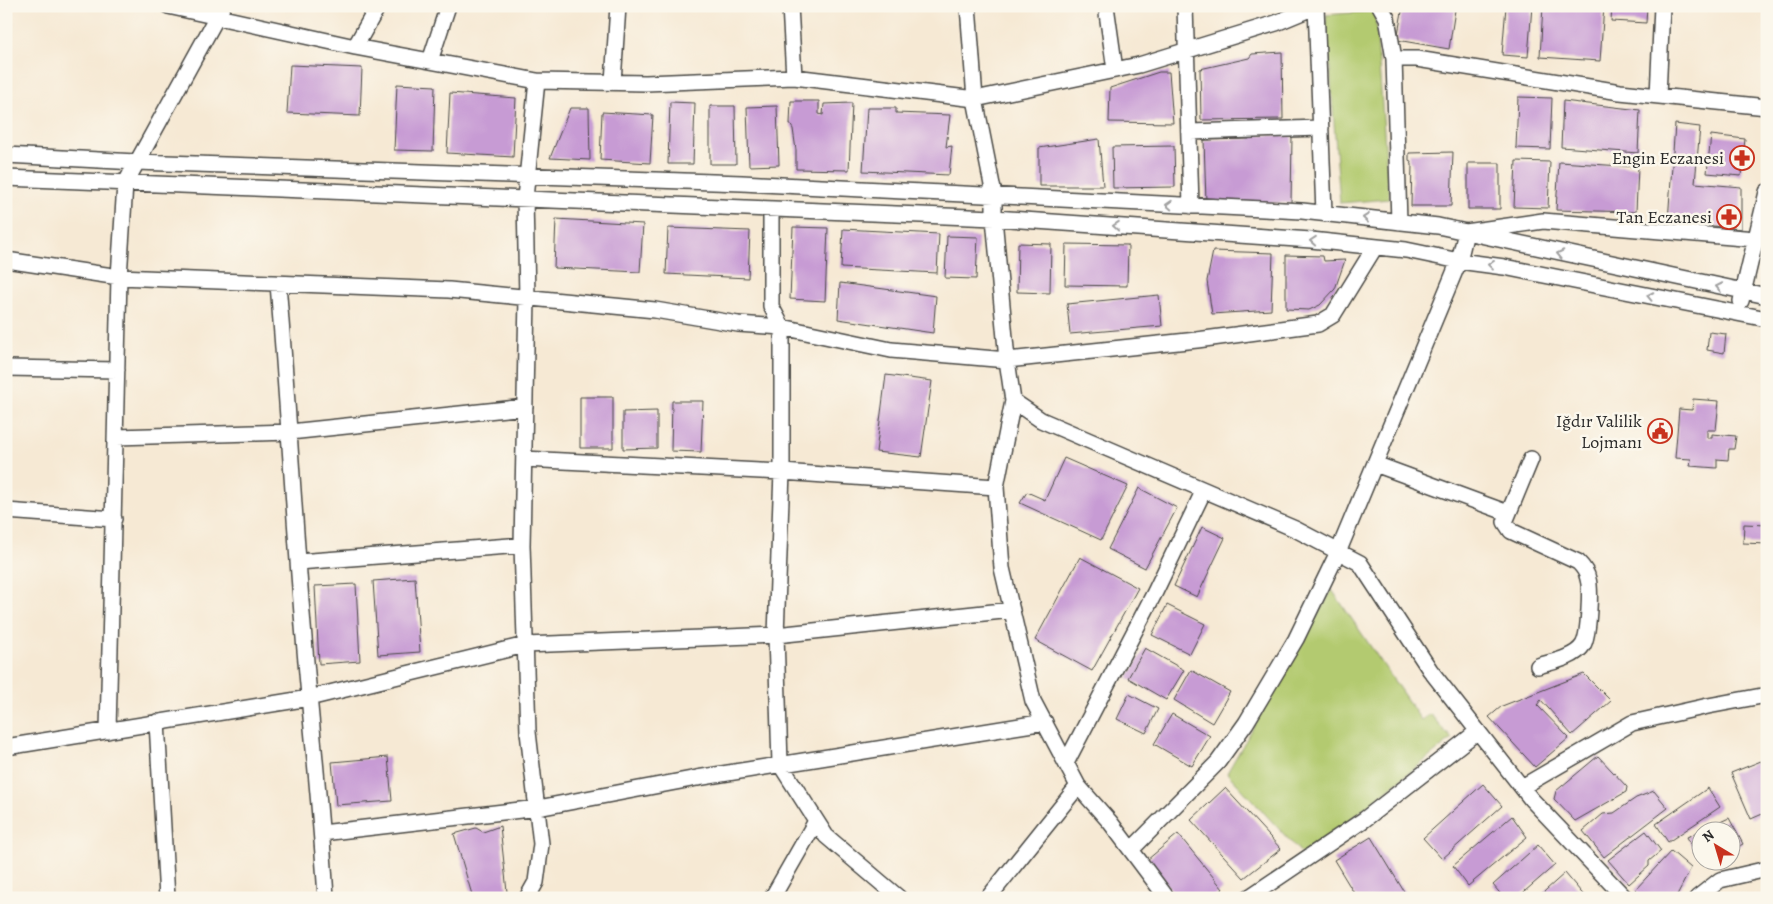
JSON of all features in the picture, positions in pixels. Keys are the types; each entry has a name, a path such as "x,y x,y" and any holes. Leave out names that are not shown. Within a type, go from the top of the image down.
{"street":[{"path":"168,6 220,12 355,47 537,81 613,82 794,77 975,99 1115,70 1276,23 1316,6 1324,213"},
{"path":"355,47 378,6"},
{"path":"430,61 448,6"},
{"path":"613,82 618,6"},
{"path":"790,6 794,77"},
{"path":"968,6 975,99 994,196 994,218 1007,360 1013,401 996,487 1002,568 1033,701 1078,786 1110,822 1167,898"},
{"path":"1106,6 1115,70"},
{"path":"1185,6 1188,50 1191,206"},
{"path":"1380,6 1387,18 1394,59 1399,222"},
{"path":"1658,96 1662,6"},
{"path":"108,730 119,277 125,184 220,12"},
{"path":"1394,59 1417,59 1620,92 1767,107"},
{"path":"527,898 536,882 540,854 538,808 528,732 522,545 527,298 525,198 537,81"},
{"path":"1190,132 1321,128"},
{"path":"6,154 136,162 528,174 1324,213 1438,226 1767,296"},
{"path":"6,178 994,218 1375,247 1406,250 1459,262 1504,267 1767,319"},
{"path":"1737,314 1762,239 1767,192"},
{"path":"771,208 771,306 782,327 782,472 776,635 780,764 826,836 899,898"},
{"path":"1466,232 1543,220 1762,239"},
{"path":"1131,850 1201,782 1233,743 1296,638 1339,550 1459,262 1466,232"},
{"path":"6,260 119,277 449,290 655,310 738,324 782,327 891,350 1007,360 1216,338 1318,324 1333,315 1375,247"},
{"path":"278,284 298,562 326,898"},
{"path":"6,368 117,370"},
{"path":"1013,401 1041,420 1339,550 1360,563 1430,670 1522,787 1625,898"},
{"path":"116,438 290,432 525,407"},
{"path":"524,459 782,472 996,487"},
{"path":"1531,459 1504,522 1511,531 1578,562 1585,570 1589,583 1587,631 1583,644 1575,652 1538,666"},
{"path":"1375,464 1508,513"},
{"path":"1066,762 1155,592 1204,490"},
{"path":"6,511 114,520"},
{"path":"298,562 522,545"},
{"path":"6,747 309,698 525,645 776,635 1012,610"},
{"path":"1522,787 1632,723 1767,695"},
{"path":"157,722 167,898"},
{"path":"322,833 538,808 780,764 1044,722"},
{"path":"1248,898 1365,819 1478,731"},
{"path":"988,898 1078,786"},
{"path":"772,898 816,821"},
{"path":"1697,898 1720,880 1767,869"}],"green space":[{"path":"1375,11 1389,199 1340,203 1326,15"},
{"path":"1332,590 1421,720 1430,714 1452,739 1304,856 1227,773"}],"building":[{"path":"1403,6 1435,6 1455,10 1449,49 1397,40"},
{"path":"1506,6 1532,6 1528,57 1502,55"},
{"path":"1543,6 1604,6 1600,61 1540,57"},
{"path":"1612,6 1647,6 1646,23 1611,21"},
{"path":"1282,52 1283,119 1201,120 1200,69 1249,58 1252,54"},
{"path":"290,65 362,68 360,116 287,113"},
{"path":"1159,72 1169,72 1173,123 1109,122 1110,88"},
{"path":"397,84 435,86 433,151 394,150"},
{"path":"450,93 516,98 513,157 447,153"},
{"path":"1518,97 1552,98 1550,149 1516,148"},
{"path":"791,101 819,101 819,114 823,115 824,104 852,103 849,170 796,169 796,150 793,129 790,124"},
{"path":"1563,101 1640,110 1638,153 1561,147"},
{"path":"670,102 695,103 693,164 668,164"},
{"path":"710,106 735,106 736,164 710,164"},
{"path":"777,106 779,165 749,166 747,107"},
{"path":"570,108 589,108 590,160 550,158"},
{"path":"867,108 896,108 896,113 950,115 946,147 952,146 949,175 863,171"},
{"path":"602,112 653,115 650,163 600,160"},
{"path":"1675,124 1700,127 1695,183 1741,187 1741,229 1668,221"},
{"path":"1254,135 1292,136 1291,203 1206,202 1204,140 1249,139"},
{"path":"1711,135 1745,139 1741,176 1707,173"},
{"path":"1099,139 1103,186 1039,186 1039,148"},
{"path":"1174,146 1175,187 1113,188 1112,147"},
{"path":"1453,152 1451,206 1411,206 1412,164 1409,160 1409,153"},
{"path":"1516,161 1550,162 1548,208 1514,207"},
{"path":"1559,162 1638,167 1636,212 1556,210"},
{"path":"1468,163 1500,163 1500,209 1468,209"},
{"path":"556,219 643,224 640,272 554,268"},
{"path":"793,227 828,228 825,301 790,299"},
{"path":"668,228 750,231 748,278 666,274"},
{"path":"843,229 939,234 937,273 841,268"},
{"path":"947,236 978,237 976,279 945,278"},
{"path":"1018,243 1051,244 1050,293 1017,292"},
{"path":"1066,244 1128,245 1127,286 1065,285"},
{"path":"1213,251 1273,253 1271,310 1212,314 1207,281"},
{"path":"1286,255 1323,256 1324,261 1345,260 1335,289 1320,305 1309,310 1286,309"},
{"path":"840,283 936,296 933,333 838,319"},
{"path":"1159,295 1162,326 1070,334 1067,304"},
{"path":"1709,332 1726,334 1724,353 1707,350"},
{"path":"886,375 932,381 921,457 876,452"},
{"path":"580,397 613,397 613,448 580,448"},
{"name":"Iğdır Valilik Lojmanı","path":"1693,399 1719,401 1716,430 1707,430 1707,438 1712,438 1712,434 1736,436 1734,449 1729,449 1728,460 1717,459 1717,468 1690,466 1691,459 1675,458 1679,409 1692,410"},
{"path":"672,401 703,401 701,452 671,451"},
{"path":"657,411 657,448 623,449 623,412"},
{"path":"1064,458 1128,486 1101,540 1020,503 1027,492 1045,500"},
{"path":"1139,488 1177,508 1145,568 1108,549"},
{"path":"1744,524 1767,525 1767,544 1743,543"},
{"path":"1202,527 1225,538 1197,597 1174,586"},
{"path":"1080,557 1138,588 1092,671 1035,640"},
{"path":"415,578 420,652 378,655 373,581"},
{"path":"356,584 360,661 319,664 315,586"},
{"path":"1167,605 1205,624 1190,654 1152,635"},
{"path":"1145,648 1184,670 1166,700 1128,678"},
{"path":"1191,670 1230,692 1212,723 1174,700"},
{"path":"1584,674 1611,701 1572,735 1541,700 1537,705 1569,738 1535,767 1489,717 1502,706"},
{"path":"1129,694 1158,709 1146,733 1117,719"},
{"path":"1172,714 1210,736 1192,766 1154,744"},
{"path":"1598,756 1627,787 1626,792 1575,821 1554,799 1556,791"},
{"path":"388,757 392,801 336,805 332,762"},
{"path":"1761,761 1767,774 1767,812 1751,819 1731,773"},
{"path":"1483,784 1502,806 1442,859 1423,838"},
{"path":"1225,788 1281,849 1244,878 1191,820"},
{"path":"1708,788 1720,807 1698,822 1690,822 1690,827 1668,842 1656,824"},
{"path":"1654,791 1668,808 1604,857 1583,831 1603,814 1614,813 1636,798"},
{"path":"1512,816 1527,837 1468,886 1453,866"},
{"path":"1729,818 1731,822 1720,822"},
{"path":"500,826 507,892 502,898 473,898 454,834 476,828 483,832"},
{"path":"1646,831 1661,851 1649,861 1649,866 1629,884 1608,860"},
{"path":"1178,834 1223,889 1213,898 1178,898 1147,860"},
{"path":"1371,837 1408,898 1357,898 1334,860"},
{"path":"1538,845 1555,865 1517,898 1504,898 1493,885"},
{"path":"1671,851 1690,867 1677,895 1673,898 1645,898 1635,890"},
{"path":"1565,873 1586,898 1537,898"}],"place":[{"name":"Engin Eczanesi","path":"1742,158"},
{"name":"Tan Eczanesi","path":"1729,217"},
{"name":"Iğdır Valilik Lojmanı","path":"1660,431"}]}
